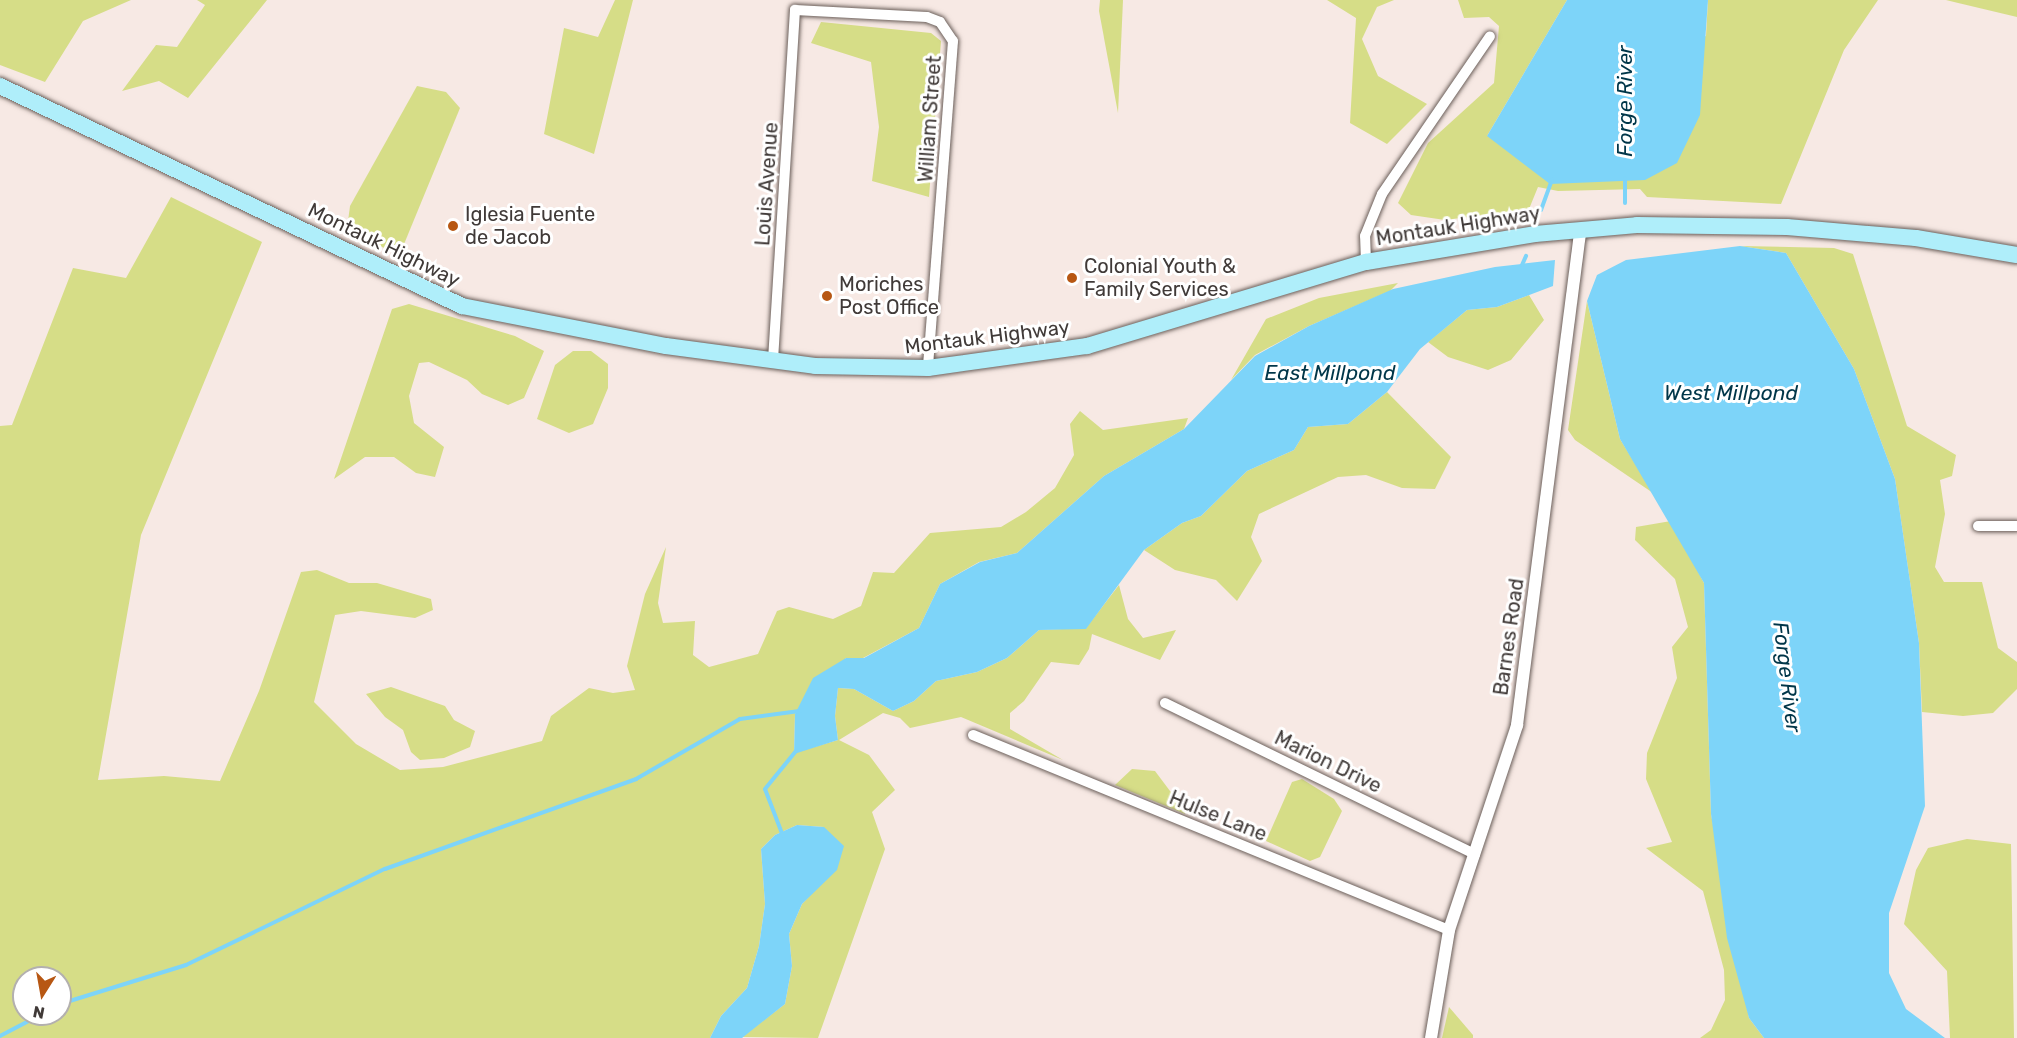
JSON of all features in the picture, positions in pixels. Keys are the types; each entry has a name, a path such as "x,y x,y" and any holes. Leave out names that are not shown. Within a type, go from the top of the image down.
{"main road":[{"name":"Montauk Highway","path":"0,86 462,306 666,346 815,366 928,368 1094,344 1366,262 1485,241 1637,225 1787,227 1916,238 2017,255"}],"street":[{"name":"Louis Avenue","path":"773,360 795,10"},
{"name":"William Street","path":"795,10 927,17 940,22 953,41 928,368"},
{"path":"1366,262 1365,236 1382,194 1490,36"},
{"name":"Barnes Road","path":"1431,1038 1449,930 1517,725 1580,231"},
{"path":"1978,526 2017,526"},
{"name":"Marion Drive","path":"1165,703 1475,854"},
{"name":"Hulse Lane","path":"973,735 1449,930"}],"green space":[{"path":"0,0 131,0 83,21 45,82 0,65"},
{"path":"197,0 267,0 188,98 159,81 122,91 156,45 177,47 205,5"},
{"path":"615,0 633,0 594,154 544,134 564,28 598,37"},
{"path":"1100,0 1123,0 1118,113 1099,11"},
{"path":"1327,0 1394,0 1377,7 1362,39 1378,76 1427,104 1387,144 1350,123 1356,18"},
{"path":"1458,0 1567,0 1487,136 1706,36 1708,0 1878,0 1844,50 1781,204 1647,197 1640,189 1558,191 1538,187 1529,209 1445,220 1411,215 1398,203 1428,143 1494,83 1499,26 1489,17 1464,18"},
{"path":"1946,0 2017,0 2017,17 1954,2"},
{"path":"821,22 931,33 941,41 929,197 872,181 879,127 871,62 811,43"},
{"path":"417,86 446,92 460,108 402,249 386,249 347,229 350,206"},
{"path":"171,197 262,242 141,535 98,780 164,776 220,781 259,691 301,572 317,570 349,583 377,583 431,599 433,610 415,618 361,611 335,615 314,702 356,744 400,770 443,767 542,741 551,716 589,688 613,693 635,690 627,666 645,594 666,547 658,603 663,623 695,621 693,655 709,667 758,654 777,611 789,607 833,619 861,606 873,572 894,573 930,533 1001,527 1026,512 1055,488 1074,455 1070,424 1080,411 1103,430 1188,418 1184,429 1104,476 1017,553 979,562 940,584 919,628 863,658 846,658 795,714 794,753 838,740 835,716 838,688 854,689 893,711 914,701 936,681 977,672 1007,658 1039,630 1086,628 1119,585 1128,619 1143,638 1176,630 1160,660 1092,634 1089,649 1079,665 1051,662 1024,701 1010,713 1010,729 1063,760 961,717 910,728 900,718 883,713 839,740 869,755 895,790 872,812 885,849 818,1038 742,1037 785,1004 792,966 789,934 802,904 814,891 824,827 797,825 775,835 761,849 765,904 759,946 747,988 721,1016 710,1038 0,1038 0,426 12,425 73,268 126,278"},
{"path":"1740,246 1834,248 1853,254 1907,426 1956,455 1952,476 1940,480 1945,514 1935,567 1944,582 1982,582 1998,648 2017,662 2017,689 1993,713 1963,716 1922,712 1919,643 1895,479 1854,369 1786,253"},
{"path":"1398,283 1390,291 1309,326 1255,355 1231,380 1266,319 1319,298"},
{"path":"1529,295 1544,320 1511,360 1488,370 1448,357 1428,342 1467,310 1497,307"},
{"path":"1587,301 1620,439 1653,493 1575,440 1568,430"},
{"path":"409,304 515,336 544,351 524,398 508,405 482,394 467,380 429,362 419,363 409,396 414,423 444,447 435,477 416,473 394,457 365,457 334,479 392,309"},
{"path":"573,351 591,351 608,364 608,388 593,424 569,433 537,419 555,365"},
{"path":"1387,392 1451,457 1435,489 1402,488 1366,475 1338,477 1259,514 1251,537 1262,561 1237,601 1216,580 1175,570 1144,550 1182,523 1201,516 1247,471 1294,450 1308,427 1348,424"},
{"path":"1671,521 1704,583 1711,814 1749,1018 1764,1038 1700,1038 1711,1030 1725,1000 1724,970 1703,891 1646,848 1672,842 1646,779 1647,753 1677,678 1672,647 1688,627 1675,579 1635,540 1636,527"},
{"path":"391,687 445,706 454,720 475,731 470,747 444,758 420,760 411,752 403,730 385,717 366,694"},
{"path":"1132,769 1155,771 1170,791 1182,799 1185,814 1115,785"},
{"path":"1302,779 1334,799 1342,811 1320,857 1310,861 1266,841 1292,782"},
{"path":"1967,839 2011,844 2014,1038 1950,1038 1947,971 1904,924 1916,870 1928,848"},
{"path":"1449,1007 1473,1035 1473,1038 1442,1038"}],"water":[{"path":"1567,0 1708,0 1700,115 1677,163 1645,180 1550,184 1487,136"},
{"name":"West Millpond","path":"1740,246 1786,253 1854,369 1895,479 1919,643 1925,806 1889,913 1889,973 1906,1009 1945,1038 1764,1038 1749,1018 1727,938 1711,814 1704,583 1620,439 1587,301 1597,275 1626,260"},
{"name":"East Millpond","path":"1555,260 1553,286 1497,307 1467,310 1420,349 1387,392 1348,424 1308,427 1294,450 1247,471 1201,516 1182,523 1144,550 1086,629 1039,630 1007,658 977,672 936,681 914,701 893,711 854,689 838,688 835,716 838,740 794,754 795,714 813,678 846,658 864,658 919,628 940,584 980,562 1017,553 1104,476 1184,429 1255,356 1309,326 1393,289 1495,267"},
{"path":"797,825 824,827 844,846 837,870 802,904 789,934 792,966 785,1004 742,1038 710,1038 721,1016 747,988 759,946 765,904 761,849 775,835"}],"waterway":[{"name":"Forge River","path":"1625,178 1625,203"},
{"path":"1541,210 1552,180"},
{"path":"1522,265 1526,256"},
{"path":"72,1000 186,965 385,869 636,779 740,719 799,711"},
{"path":"783,836 765,789 796,751"},
{"path":"0,1036 19,1026"}],"place":[{"name":"Iglesia Fuente de Jacob","path":"453,226"},
{"name":"Colonial Youth & Family Services","path":"1072,278"},
{"name":"Moriches Post Office","path":"827,296"}]}
